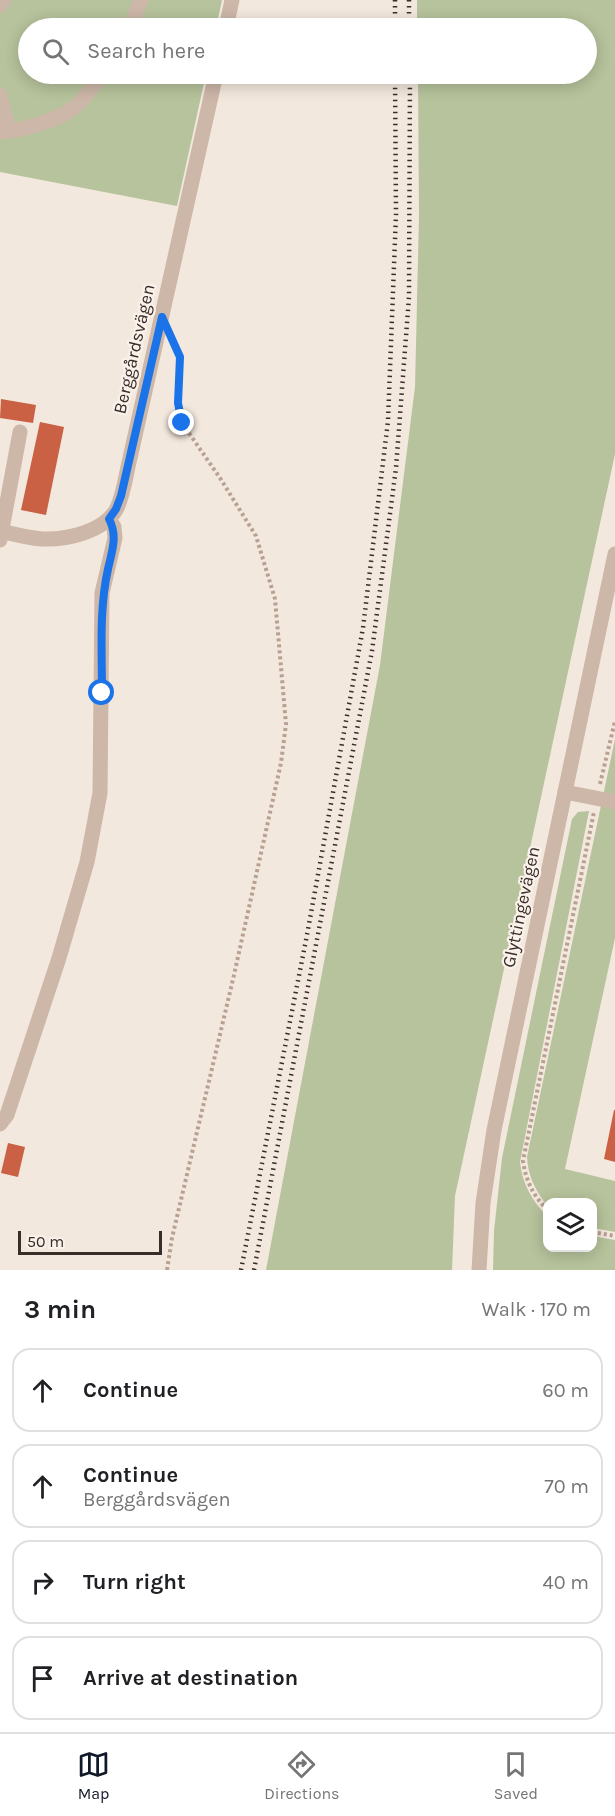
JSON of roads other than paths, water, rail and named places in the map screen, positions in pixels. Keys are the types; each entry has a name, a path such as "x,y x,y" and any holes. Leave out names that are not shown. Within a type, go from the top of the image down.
{"street":[{"path":"0,5 4,0"},
{"path":"134,18 141,0"},
{"path":"228,18 232,0"},
{"path":"0,95 4,132 39,123 71,110 95,84"},
{"name":"Berggårdsvägen","path":"109,519 121,496 214,84"},
{"path":"0,1124 7,1115 59,958 87,862 100,793 102,593 115,538 114,528 109,519 94,529 67,538 41,539 1,534 20,432"},
{"name":"Glyttingevägen","path":"479,1270 483,1203 494,1130 615,554"},
{"path":"565,792 615,802"}],"railway":[{"path":"395,0 395,18"},
{"path":"409,0 409,18"},
{"path":"241,1270 307,935 363,628 388,421 396,214 395,84"},
{"path":"254,1270 372,651 396,468 409,297 410,84"}]}
